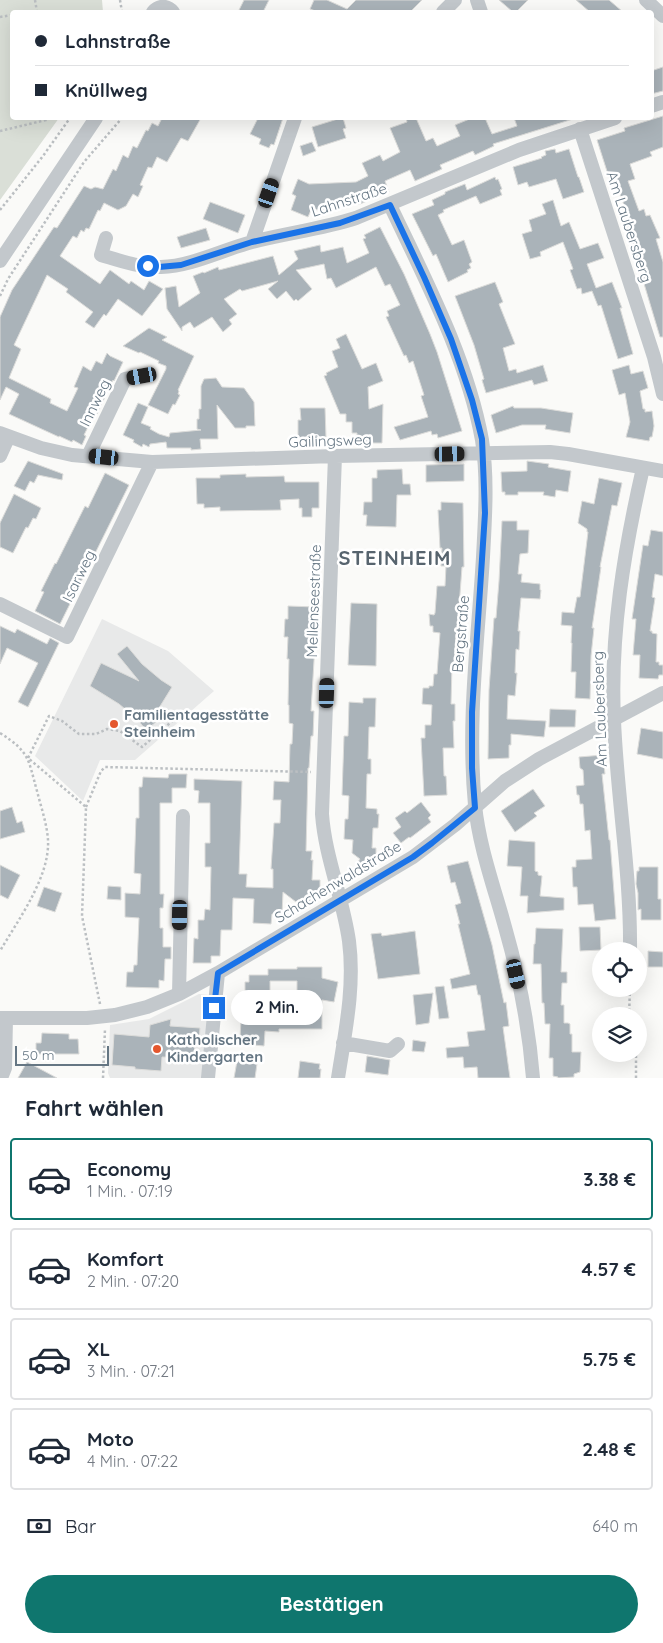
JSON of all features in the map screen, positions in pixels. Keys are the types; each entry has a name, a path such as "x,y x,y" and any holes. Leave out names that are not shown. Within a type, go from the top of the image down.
{"street":[{"path":"445,10 455,0"},
{"path":"646,0 663,16"},
{"path":"151,8 172,7"},
{"path":"0,261 95,120"},
{"path":"252,242 293,120"},
{"name":"Lahnstraße","path":"106,238 101,255 133,264 159,267 181,265 252,242 340,223 390,205 519,150 609,120"},
{"name":"Am Laubersberg","path":"580,129 654,358 663,394"},
{"name":"Bergstraße","path":"390,205 451,339 472,400 482,439 485,513 472,712 472,768 475,808 519,986 533,1078"},
{"name":"Innweg","path":"88,456 125,379 142,376"},
{"path":"0,456 4,435"},
{"name":"Gailingsweg","path":"4,435 55,452 152,462 550,452 663,471"},
{"name":"Mellenseestraße","path":"335,456 322,814 324,834 347,926 351,961 350,989 338,1078"},
{"name":"Isarweg","path":"0,604 67,637 152,462"},
{"name":"Am Laubersberg","path":"630,942 630,914 614,720 614,650 626,544 643,468"},
{"name":"Schachenwaldstraße","path":"3,1018 78,1018 115,1015 163,1002 218,973 413,857 512,776 539,759 663,694"},
{"path":"179,994 183,816"},
{"path":"208,1078 218,973"},
{"path":"1,1078 5,1068 3,1018"},
{"path":"343,1043 390,1051 398,1044"}],"path":[{"path":"0,131 46,120"},
{"path":"0,210 1,206 43,156 69,120"},
{"path":"0,296 8,280 84,162 120,120"},
{"path":"0,951 38,884 48,851 45,825 28,758 49,716 62,721 79,734 96,734 107,729 120,731 134,739 142,747 184,711"},
{"path":"0,733 20,747 28,758 86,807"},
{"path":"103,1078 105,1029 82,916 86,807 101,771 105,768 324,772"},
{"path":"636,1062 636,1078"}],"shaded area":[{"path":"0,0 102,0 103,10 10,10 10,120 58,120 0,200"},
{"name":"Familientagesstätte Steinheim","path":"102,619 168,651 214,691 135,760 100,760 83,801 35,756"},
{"name":"Katholischer Kindergarten","path":"199,994 210,995 203,1078 110,1078 108,1073 110,1025 149,1019"}],"building":[{"path":"244,0 269,0 264,10 239,10"},
{"path":"314,0 327,0 347,9 356,0 422,0 412,10 310,9"},
{"path":"499,0 528,0 518,10 511,10"},
{"path":"576,0 609,0 621,10 588,10"},
{"path":"663,67 663,91 654,93 654,70"},
{"path":"663,116 663,147 650,152 652,156 630,164 635,179 628,181 639,211 644,209 646,216 650,215 660,238 656,239 663,262 663,337 660,337 621,214 627,212 616,185 612,187 597,140 625,131 624,128"},
{"path":"161,120 200,120 188,141 181,138 167,162 157,157 152,168 148,167 140,185 143,186 138,197 133,194 126,206 118,210 104,203 100,211 98,210 89,229 86,228 84,232 81,230 77,238 73,236 60,256 100,284 110,270 129,284 131,281 144,290 149,281 163,289 142,316 118,299 106,316 104,314 94,328 85,322 93,312 66,292 68,289 47,275 14,345 21,349 9,378 51,399 50,403 67,411 78,388 74,387 83,366 91,371 96,361 102,364 107,353 123,362 97,414 95,413 84,435 86,436 82,445 73,440 72,442 59,437 9,414 19,394 6,387 0,400 0,317 12,290 54,227 57,228 84,186 91,189 95,187 103,189 113,169 116,171 123,155 128,158 133,146 137,148 146,130 148,131 152,123 158,126"},
{"path":"257,120 282,120 274,145 271,144 269,148 259,144 261,139 250,134"},
{"path":"335,120 344,120 346,128 343,129 346,138 318,147 312,127"},
{"path":"406,120 417,120 426,141 433,138 437,146 460,136 455,125 467,120 486,120 492,134 517,126 515,120 570,120 493,144 494,146 475,155 473,151 440,165 442,169 415,181 410,170 385,181 389,192 360,204 332,206 332,209 311,210 308,217 291,210 296,196 292,194 298,179 309,184 356,182 368,176 362,163 380,155 383,161 400,152 390,128 407,122"},
{"path":"312,142 316,151 303,156 300,146"},
{"path":"555,149 556,153 569,149 584,192 563,199 556,179 529,187 527,182 518,185 513,167 542,158 546,155 545,151"},
{"path":"495,177 496,180 498,179 502,189 500,190 502,195 480,204 476,196 443,210 444,212 438,215 452,245 464,240 472,262 469,264 471,268 467,270 468,272 448,282 436,254 433,256 412,214 434,205 432,200 445,194 445,192 465,184 467,190"},
{"path":"553,200 561,226 569,222 580,249 598,243 604,258 587,264 596,288 612,282 622,308 620,308 633,354 618,359 601,305 598,306 592,291 582,294 581,288 577,289 570,270 573,269 563,242 540,252 541,256 530,259 522,234 532,231 529,220 546,214 542,204"},
{"path":"210,202 245,215 238,233 203,219"},
{"path":"380,227 404,274 430,334 462,431 438,438 437,434 432,435 431,431 400,440 394,427 428,417 421,396 424,395 413,361 409,363 406,355 404,356 386,317 389,316 387,311 400,305 390,284 385,286 376,267 336,288 331,278 327,279 324,264 296,270 312,289 298,301 296,299 294,301 286,291 277,299 268,289 278,281 242,291 240,289 224,299 237,314 229,320 232,324 223,332 212,317 194,328 190,322 182,327 182,331 167,309 165,288 176,286 179,307 200,293 193,276 218,267 219,270 273,256 279,275 298,259 294,251 320,245 321,252 343,247 347,263 369,253 363,239 366,238 364,235"},
{"path":"206,228 210,240 181,248 177,237"},
{"path":"495,282 503,302 499,304 515,344 503,348 509,371 516,369 517,373 543,365 548,381 534,385 532,380 486,393 474,345 455,296"},
{"path":"149,328 167,337 162,340 194,356 178,390 180,395 168,414 148,405 166,366 140,352 123,346"},
{"path":"346,334 362,369 376,363 383,381 368,387 369,409 383,404 382,443 357,443 357,433 352,433 352,422 346,422 346,414 340,414 324,376 338,367 332,351 340,348 336,339"},
{"path":"629,365 631,374 643,371 648,388 640,391 643,409 645,409 645,412 652,411 654,426 652,437 650,437 649,441 626,437 630,422 625,393 619,395 612,370"},
{"path":"216,378 222,387 244,388 254,402 255,426 235,428 217,405 218,439 200,439 201,449 167,448 166,442 150,444 149,447 143,444 142,447 133,442 134,440 123,435 138,403 148,407 141,423 151,427 150,429 159,434 169,437 170,433 201,430 197,429 197,419 199,419 199,409 201,409 201,386 204,379"},
{"path":"513,406 514,408 541,408 573,413 570,433 545,429 546,425 522,425 496,433 491,415"},
{"path":"300,408 325,408 326,437 311,438 311,441 298,441 298,420 301,420"},
{"path":"28,461 63,474 62,480 38,475 34,483 30,481 25,491 14,486"},
{"path":"527,461 549,464 548,467 571,471 568,492 556,490 555,497 543,495 544,492 518,492 518,495 505,495 505,492 502,492 501,472 527,471"},
{"path":"464,464 464,481 426,482 426,465"},
{"path":"402,469 403,484 410,484 411,495 397,495 396,527 366,526 367,515 363,515 364,502 372,502 372,478 377,478 377,470"},
{"path":"105,473 129,485 60,624 35,611 44,592 41,591 55,563 85,506 88,508"},
{"path":"246,474 246,477 284,476 285,482 319,482 319,508 312,508 312,517 302,517 299,499 280,500 281,510 220,511 220,507 204,508 204,504 197,504 196,478 220,478 220,475"},
{"path":"599,478 622,483 617,506 612,505 600,567 592,628 594,628 590,699 575,698 576,672 571,672 572,626 561,625 562,612 574,613 577,597 580,597 588,532 587,529 578,523 582,501 594,504"},
{"path":"14,494 41,508 36,519 33,518 28,528 26,527 13,553 0,547 0,523"},
{"path":"441,502 463,503 464,567 462,567 454,664 452,664 451,704 455,704 455,721 453,721 454,748 443,748 447,795 424,796 421,738 425,738 425,725 431,725 432,705 422,704 423,688 433,686 434,674 437,674 440,633 433,632 433,626 430,626 429,614 434,615 435,613 437,586 445,586 446,566 441,566 442,548 440,548 438,510 441,510"},
{"path":"502,521 517,521 517,530 529,530 528,553 520,554 518,574 522,574 521,582 540,584 541,590 540,599 521,598 518,631 520,631 519,650 516,649 515,673 517,673 515,696 508,695 507,719 546,721 544,737 511,734 509,758 488,759 489,690 494,618 496,618 499,581"},
{"path":"651,530 663,532 663,576 655,574 652,597 655,598 650,631 657,634 656,662 659,662 659,665 663,665 663,675 659,675 658,679 639,678 640,655 633,655 636,619 632,619 643,545 648,546"},
{"path":"351,603 377,604 376,666 348,665"},
{"path":"288,606 315,607 311,711 314,711 313,736 311,736 308,768 306,851 312,851 312,880 320,880 320,891 308,903 296,902 283,892 282,915 272,914 271,924 253,923 254,899 233,898 232,930 221,930 220,956 211,956 211,963 193,963 194,938 198,939 198,920 204,920 205,909 210,910 211,867 205,867 205,843 210,843 210,803 198,803 199,791 194,790 194,779 242,781 239,874 247,874 246,887 273,888 273,869 271,869 274,823 280,823 281,800 273,800 274,781 289,782 290,744 292,744 293,724 289,723 288,705 288,637 284,637 285,619 288,619"},
{"path":"0,626 15,633 17,629 47,644 50,638 59,643 28,707 18,702 38,663 7,648 0,664"},
{"path":"127,646 142,664 172,687 159,708 165,715 146,730 137,719 119,704 90,686 101,663 139,681 117,654"},
{"path":"363,698 376,698 375,727 369,727 368,759 371,759 371,774 367,774 366,808 377,809 377,814 379,814 378,828 373,828 372,848 376,848 376,863 373,862 373,865 364,867 358,862 360,859 352,853 353,840 344,839 345,819 348,819 349,796 342,795 344,736 348,736 349,702 363,703"},
{"path":"550,709 576,710 575,727 549,727"},
{"path":"641,728 663,732 663,759 637,754"},
{"path":"603,755 605,774 602,774 610,840 616,919 595,921 593,904 578,905 577,887 573,887 572,867 576,867 576,860 592,859 590,830 585,831 583,804 580,804 579,795 577,795 576,786 584,785 583,770 580,768 579,757"},
{"path":"169,774 187,774 186,788 172,788 172,803 160,803 160,894 164,894 163,908 160,908 160,928 163,928 163,947 171,947 171,959 165,959 164,981 159,980 159,988 126,987 127,972 133,972 134,965 137,965 139,918 125,917 125,893 140,894 141,874 134,873 136,818 139,818 139,787 142,787 143,777 168,778"},
{"path":"533,789 545,806 534,813 537,816 515,832 501,811"},
{"path":"421,802 431,815 428,818 431,822 401,843 393,833 401,827 395,818 405,811 407,813"},
{"path":"12,807 17,823 22,821 25,832 0,839 0,811"},
{"path":"509,840 535,842 535,871 538,872 538,875 542,876 540,896 564,898 564,910 527,913 528,896 520,896 522,867 507,866"},
{"path":"468,861 492,945 504,1003 506,1002 509,1026 503,1027 510,1078 478,1078 477,1067 464,1068 463,1057 447,1058 446,1048 469,1046 467,1032 485,1030 480,995 478,995 476,985 452,989 450,979 470,974 455,905 461,903 455,882 451,883 447,866"},
{"path":"0,865 20,875 8,899 0,895"},
{"path":"639,867 658,867 658,899 661,899 661,920 641,920 641,909 638,910 636,884"},
{"path":"108,886 121,887 121,900 107,899"},
{"path":"44,887 62,893 55,912 37,906"},
{"path":"579,927 600,927 601,942 592,942 592,950 580,951"},
{"path":"536,928 563,929 561,972 567,972 567,983 562,983 561,1005 564,1005 564,1023 570,1024 572,1052 581,1052 580,1072 574,1074 574,1077 558,1078 553,1076 553,1058 549,1058 550,1024 545,1024 544,1003 542,1003 541,964 533,964"},
{"path":"415,931 420,974 378,979 371,934 381,933 382,936"},
{"path":"648,951 663,952 663,967 648,967"},
{"path":"297,967 322,967 322,978 338,982 334,1002 322,1000 322,1029 279,1029 279,1032 265,1031 264,1046 243,1044 244,1039 240,1038 241,1020 268,1022 269,1014 297,1017 297,981 270,981 270,999 245,998 245,982 249,982 249,975 268,975 268,969 297,969"},
{"path":"444,986 449,1018 439,1019 435,987"},
{"path":"433,993 429,1023 416,1025 413,995"},
{"path":"171,1019 170,1026 200,1028 199,1042 195,1042 194,1058 162,1057 161,1071 112,1065 114,1034 149,1037 150,1025"},
{"path":"42,1033 69,1034 69,1039 78,1039 79,1054 36,1054 36,1043 41,1043"},
{"path":"413,1040 426,1042 424,1052 412,1051"},
{"path":"367,1056 390,1060 388,1075 365,1072"},
{"path":"237,1061 257,1064 255,1078 234,1078"},
{"path":"300,1061 320,1064 320,1078 298,1078"},
{"path":"27,1062 57,1078 18,1078"}],"place":[{"name":"Familientagesstätte Steinheim","path":"114,724"},
{"name":"Katholischer Kindergarten","path":"157,1049"}],"district":[{"name":"STEINHEIM","path":"395,558"}],"route":[{"path":"148,266 181,265 252,242 340,223 390,205 451,339 472,400 482,439 485,513 472,712 472,768 475,808 413,857 218,973 214,1008"}]}
